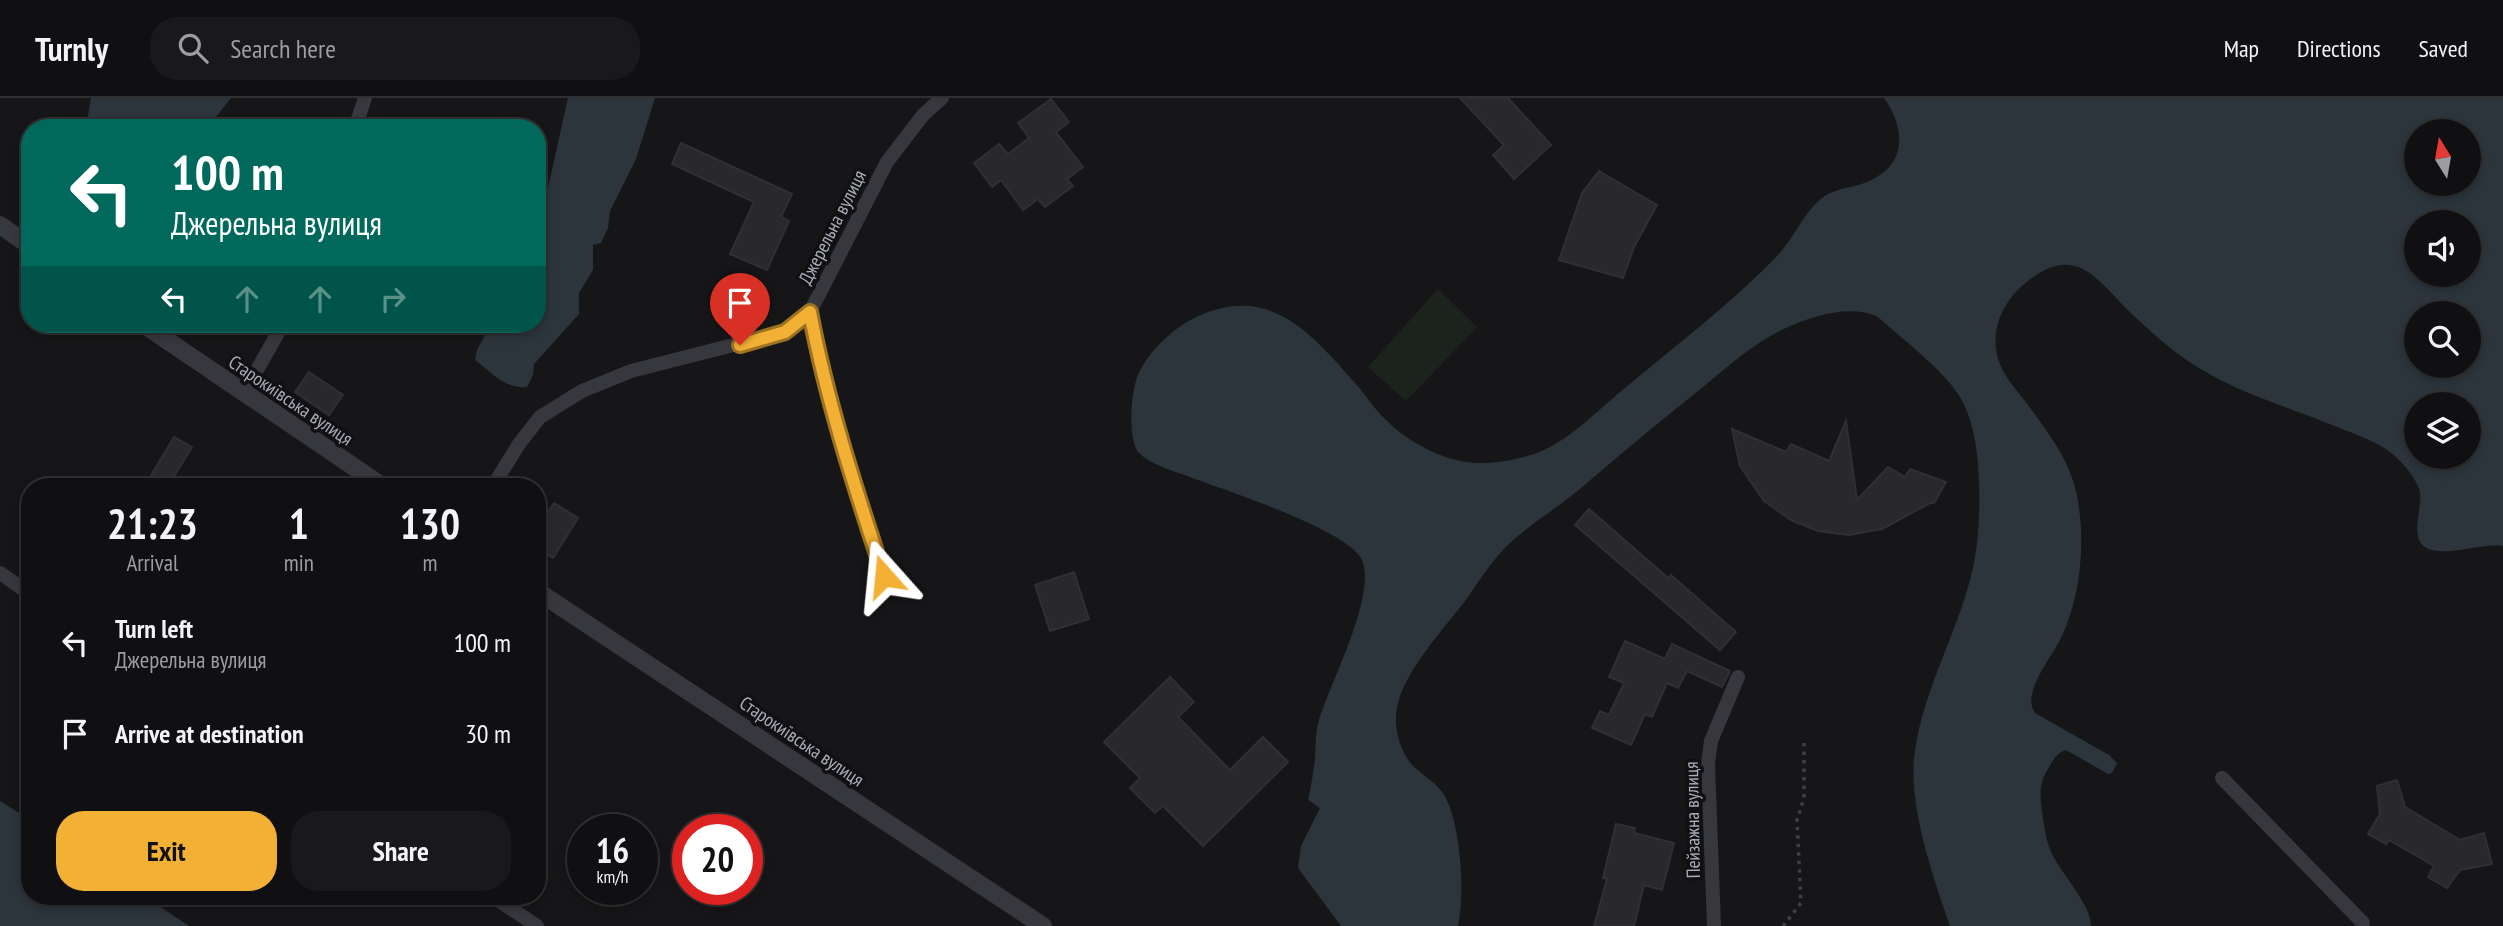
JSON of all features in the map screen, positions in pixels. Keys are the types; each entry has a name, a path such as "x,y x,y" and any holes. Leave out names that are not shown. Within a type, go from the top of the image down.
{"street":[{"path":"358,119 365,98"},
{"name":"Джерельна вулиця","path":"498,478 540,417 582,391 631,371 785,332 810,312 887,162 923,115 942,98"},
{"path":"0,225 21,240"},
{"name":"Старокиївська вулиця","path":"156,333 370,478"},
{"path":"244,393 278,333"},
{"path":"0,573 21,588"},
{"name":"Старокиївська вулиця","path":"546,597 1043,926"},
{"name":"Пейзажна вулиця","path":"1714,926 1708,764 1711,741 1738,677"},
{"path":"2222,778 2364,925"},
{"path":"506,905 537,926"}],"lane":[{"path":"810,312 821,368 842,448 884,576"}],"path":[{"path":"1783,926 1801,903 1797,820 1804,798 1804,741"}],"shaded area":[{"path":"91,98 231,98 214,119 88,119"},
{"path":"568,98 655,98 636,159 610,211 608,228 601,243 593,245 593,270 579,293 579,314 534,364 533,375 527,387 512,386 475,360 486,333 546,333 546,197"},
{"path":"1884,98 2503,98 2503,546 2441,551 2424,547 2417,526 2420,492 2407,469 2481,469 2481,392 2404,392 2404,465 2372,441 2242,390 2201,369 2160,340 2096,278 2084,270 2071,265 2057,266 2041,272 2022,286 2001,314 1996,331 1997,356 2007,377 2049,434 2069,470 2080,514 2081,550 2073,606 2060,640 2034,686 2032,705 2035,713 2109,755 2117,763 2112,773 2108,774 2066,750 2055,758 2042,784 2042,811 2050,849 2087,909 2091,926 1950,926 1918,816 1915,751 1925,707 1964,601 1975,555 1979,493 1974,436 1968,414 1951,385 1932,364 1878,317 1867,313 1844,312 1808,319 1775,333 1736,360 1571,496 1521,533 1489,567 1418,661 1403,689 1396,711 1396,728 1404,753 1414,767 1442,791 1455,825 1460,860 1458,926 1341,926 1298,868 1301,846 1320,808 1308,800 1318,725 1358,616 1365,575 1362,560 1352,548 1311,524 1163,467 1139,453 1133,438 1132,403 1138,375 1149,356 1173,332 1201,315 1226,307 1249,306 1269,310 1288,319 1323,347 1382,416 1417,444 1454,460 1467,462 1503,461 1534,454 1575,430 1741,291 1783,249 1820,199 1833,192 1868,182 1884,172 1897,153 1899,131"},
{"path":"1438,289 1477,327 1406,401 1368,367"},
{"path":"0,801 21,814 21,905 158,905 189,926 0,926"}],"building":[{"path":"1460,98 1508,98 1551,145 1514,179 1493,155 1504,145"},
{"path":"1051,99 1069,122 1056,132 1083,167 1067,179 1073,186 1045,207 1038,199 1023,210 1001,180 992,187 974,163 999,144 1008,154 1029,138 1018,123"},
{"path":"681,143 792,194 781,217 789,221 767,270 730,254 754,202 672,164"},
{"path":"1599,171 1657,205 1634,247 1623,278 1559,260 1582,193"},
{"path":"309,372 343,395 329,415 295,392"},
{"path":"1846,421 1857,500 1888,467 1905,477 1910,469 1946,482 1934,503 1882,529 1849,535 1818,531 1791,520 1764,501 1740,466 1732,429 1786,452 1791,444 1829,461"},
{"path":"174,437 192,447 173,478 150,478"},
{"path":"554,503 578,518 553,558 546,554 546,515"},
{"path":"1589,509 1668,578 1671,575 1736,632 1720,650 1575,525"},
{"path":"1074,572 1089,619 1050,631 1035,585"},
{"path":"1625,641 1665,659 1672,644 1730,671 1722,687 1687,671 1678,688 1667,683 1652,717 1645,714 1631,745 1592,728 1600,711 1609,715 1624,683 1609,677"},
{"path":"1170,677 1194,702 1178,717 1230,770 1263,737 1288,762 1203,846 1163,806 1155,813 1130,788 1140,778 1104,742"},
{"path":"2397,780 2405,807 2460,840 2484,833 2492,864 2460,870 2447,888 2428,877 2434,866 2389,840 2386,844 2368,834 2380,814 2377,786"},
{"path":"1616,824 1635,828 1634,833 1674,843 1662,890 1644,885 1634,926 1594,926 1607,879 1603,878"}],"route":[{"path":"740,345 785,332 810,312 821,368 842,448 884,576"}]}
